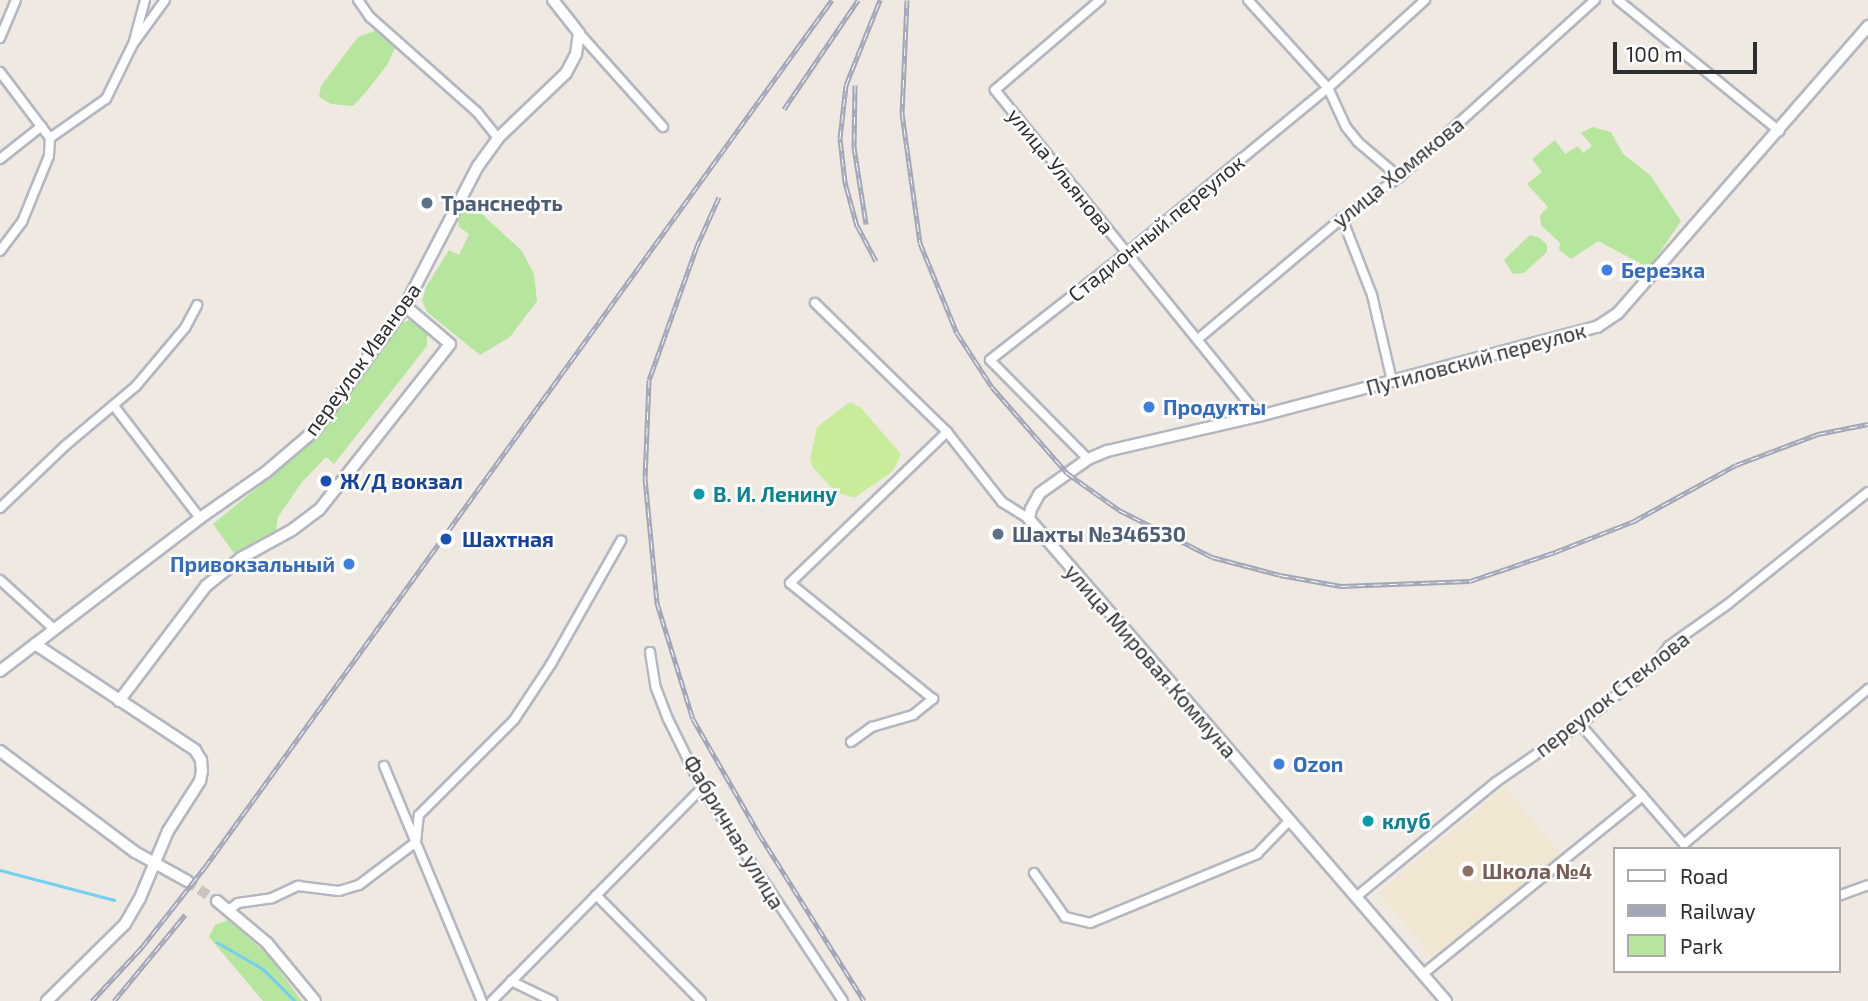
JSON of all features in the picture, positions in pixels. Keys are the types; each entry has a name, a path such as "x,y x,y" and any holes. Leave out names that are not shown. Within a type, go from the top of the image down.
{"main road":[{"path":"553,0 579,33"},
{"name":"Путиловский переулок","path":"1029,519 1040,493 1088,459 1107,451 1259,416 1597,327 1618,313 1868,26"},
{"name":"переулок Иванова","path":"0,671 200,518 265,472 314,431 405,306 468,183 498,138 565,74 576,54 579,33"},
{"path":"119,701 206,586 241,558 319,510 450,344 405,306"},
{"name":"улица Мировая Коммуна","path":"1029,519 1446,1001"},
{"path":"35,644 195,750 201,760 200,781 168,831 125,924 47,1001"},
{"path":"0,751 135,852 187,880"},
{"path":"217,901 267,943 315,1001"}],"street":[{"path":"0,37 16,0"},
{"path":"133,44 145,0"},
{"path":"51,138 106,99 133,44 165,0"},
{"path":"358,0 370,17 477,112 498,138"},
{"name":"улица Ульянова","path":"1100,0 995,90 1259,416"},
{"path":"1248,0 1328,88 1346,127 1358,142 1399,177"},
{"name":"Стадионный переулок","path":"1088,459 990,360 1128,252 1328,88 1425,0"},
{"name":"улица Хомякова","path":"1198,339 1342,218 1399,177 1595,0"},
{"path":"1618,0 1779,131"},
{"path":"579,33 663,127"},
{"path":"0,72 51,138 49,156 22,222 0,251"},
{"path":"0,159 42,126"},
{"path":"1342,218 1372,295 1392,381"},
{"name":"улица Мировая Коммуна","path":"816,303 947,432 1002,502 1029,519"},
{"path":"0,508 66,445 136,386 185,328 197,305"},
{"path":"114,406 200,518"},
{"path":"851,742 872,727 913,715 933,699 790,583 947,432"},
{"name":"переулок Стеклова","path":"1356,897 1496,782 1580,724 1653,666 1669,646 1728,604 1868,492"},
{"path":"229,909 238,903 272,898 298,886 339,891 359,885 416,842 419,816 514,720 551,664 621,541"},
{"path":"0,580 54,629"},
{"name":"Фабричная улица","path":"650,652 656,688 664,709 702,788 843,1001"},
{"path":"1580,724 1684,844 1868,689"},
{"path":"384,766 482,1001"},
{"path":"492,1001 702,788"},
{"path":"1423,974 1643,796"},
{"path":"1034,873 1065,917 1090,923 1257,853 1290,820"},
{"path":"1840,895 1868,885"},
{"path":"596,895 701,1001"},
{"path":"511,981 552,1001"}],"shaded area":[{"name":"Школа №4","path":"1505,787 1562,855 1436,961 1379,893"}],"green space":[{"path":"374,31 385,35 395,48 387,65 367,91 353,106 331,104 319,97 321,86 358,37"},
{"path":"1592,127 1611,132 1623,154 1650,175 1681,221 1649,268 1598,241 1571,259 1559,250 1560,243 1541,225 1540,215 1548,207 1527,184 1542,172 1532,159 1555,140 1565,154 1578,146 1583,153 1592,146 1581,133"},
{"path":"471,204 522,251 534,274 537,301 510,337 480,355 427,312 422,301 426,287 449,250 459,255 469,234 459,227 458,219 463,209"},
{"path":"1530,235 1540,238 1547,245 1547,252 1524,273 1513,274 1504,260"},
{"path":"409,320 427,332 427,346 334,464 326,457 302,482 278,517 276,530 234,553 213,524 315,440 402,323"},
{"path":"850,402 861,408 901,454 893,471 854,498 836,492 813,468 810,459 817,427"},
{"path":"228,920 267,954 302,1001 263,1001 209,937 215,925"}],"waterway":[{"path":"0,870 114,900"},
{"path":"217,942 263,969 295,1001"}],"tunnel":[{"path":"187,881 217,901"}],"railway":[{"path":"92,1001 142,947 205,867 832,0"},
{"path":"784,109 858,0"},
{"path":"876,261 857,226 845,182 840,138 846,85 880,0"},
{"path":"907,0 902,113 920,243 957,333 992,387 1067,473 1119,510 1212,557 1280,575 1341,586 1470,581 1634,521 1736,465 1818,434 1868,424"},
{"path":"855,85 854,147 866,224"},
{"path":"719,197 697,246 649,380 645,478 657,603 693,719 759,834 864,1001"},
{"path":"114,1001 185,915"}],"place":[{"name":"Транснефть","path":"427,203"},
{"name":"Березка","path":"1607,270"},
{"name":"Продукты","path":"1149,407"},
{"name":"Ж/Д вокзал","path":"326,481"},
{"name":"В. И. Ленину","path":"699,494"},
{"name":"Шахты №346530","path":"998,534"},
{"name":"Шахтная","path":"446,539"},
{"name":"Привокзальный","path":"349,564"},
{"name":"Ozon","path":"1279,764"},
{"name":"клуб","path":"1368,821"},
{"name":"Школа №4","path":"1468,871"}]}
